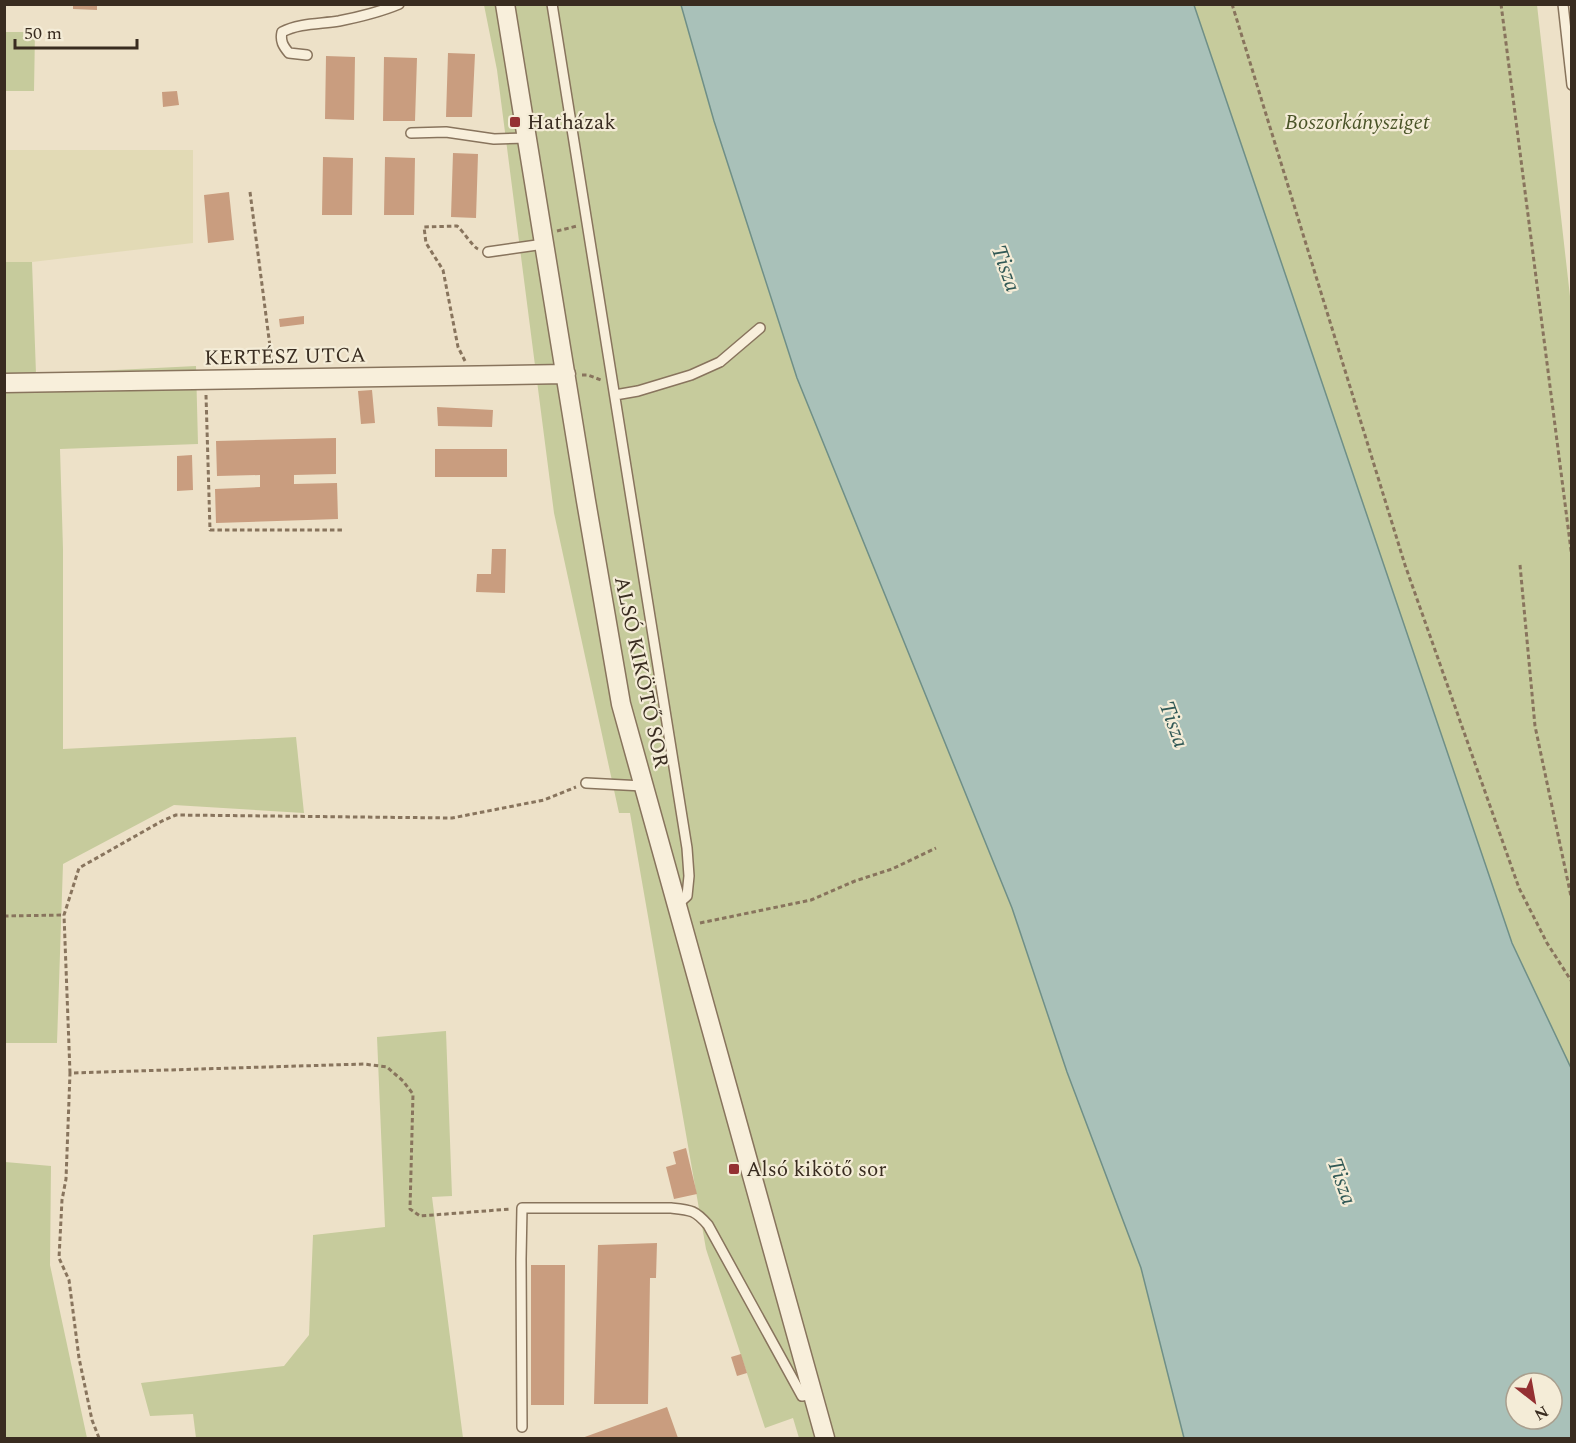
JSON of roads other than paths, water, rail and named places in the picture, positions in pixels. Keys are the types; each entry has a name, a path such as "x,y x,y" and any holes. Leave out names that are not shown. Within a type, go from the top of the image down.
{"street":[{"name":"ALSÓ KIKÖTŐ SOR","path":"505,4 621,704 825,1438"},
{"name":"KERTÉSZ UTCA","path":"4,383 566,374"}],"lane":[{"path":"307,55 289,53 282,46 282,32 291,27 341,20 381,11 399,4"},
{"path":"552,4 687,848 689,876 687,896 677,905"},
{"path":"1563,4 1572,86"},
{"path":"411,133 446,132 494,139 527,138"},
{"path":"488,252 543,239"},
{"path":"614,390 638,390 691,375 720,362 760,328"},
{"path":"586,783 643,786"},
{"path":"522,1427 522,1209 671,1208 699,1214 708,1225 802,1396 812,1394"}],"water":[{"name":"Tisza","path":"681,5 1194,5 1512,943 1571,1068 1571,1438 1184,1438 1141,1268 1067,1072 1012,908 797,378 714,121"}],"place":[{"name":"Hatházak","path":"515,122"},
{"name":"Alsó kikötő sor","path":"734,1169"}],"park label":[{"name":"Boszorkánysziget","path":"1357,122"}]}
